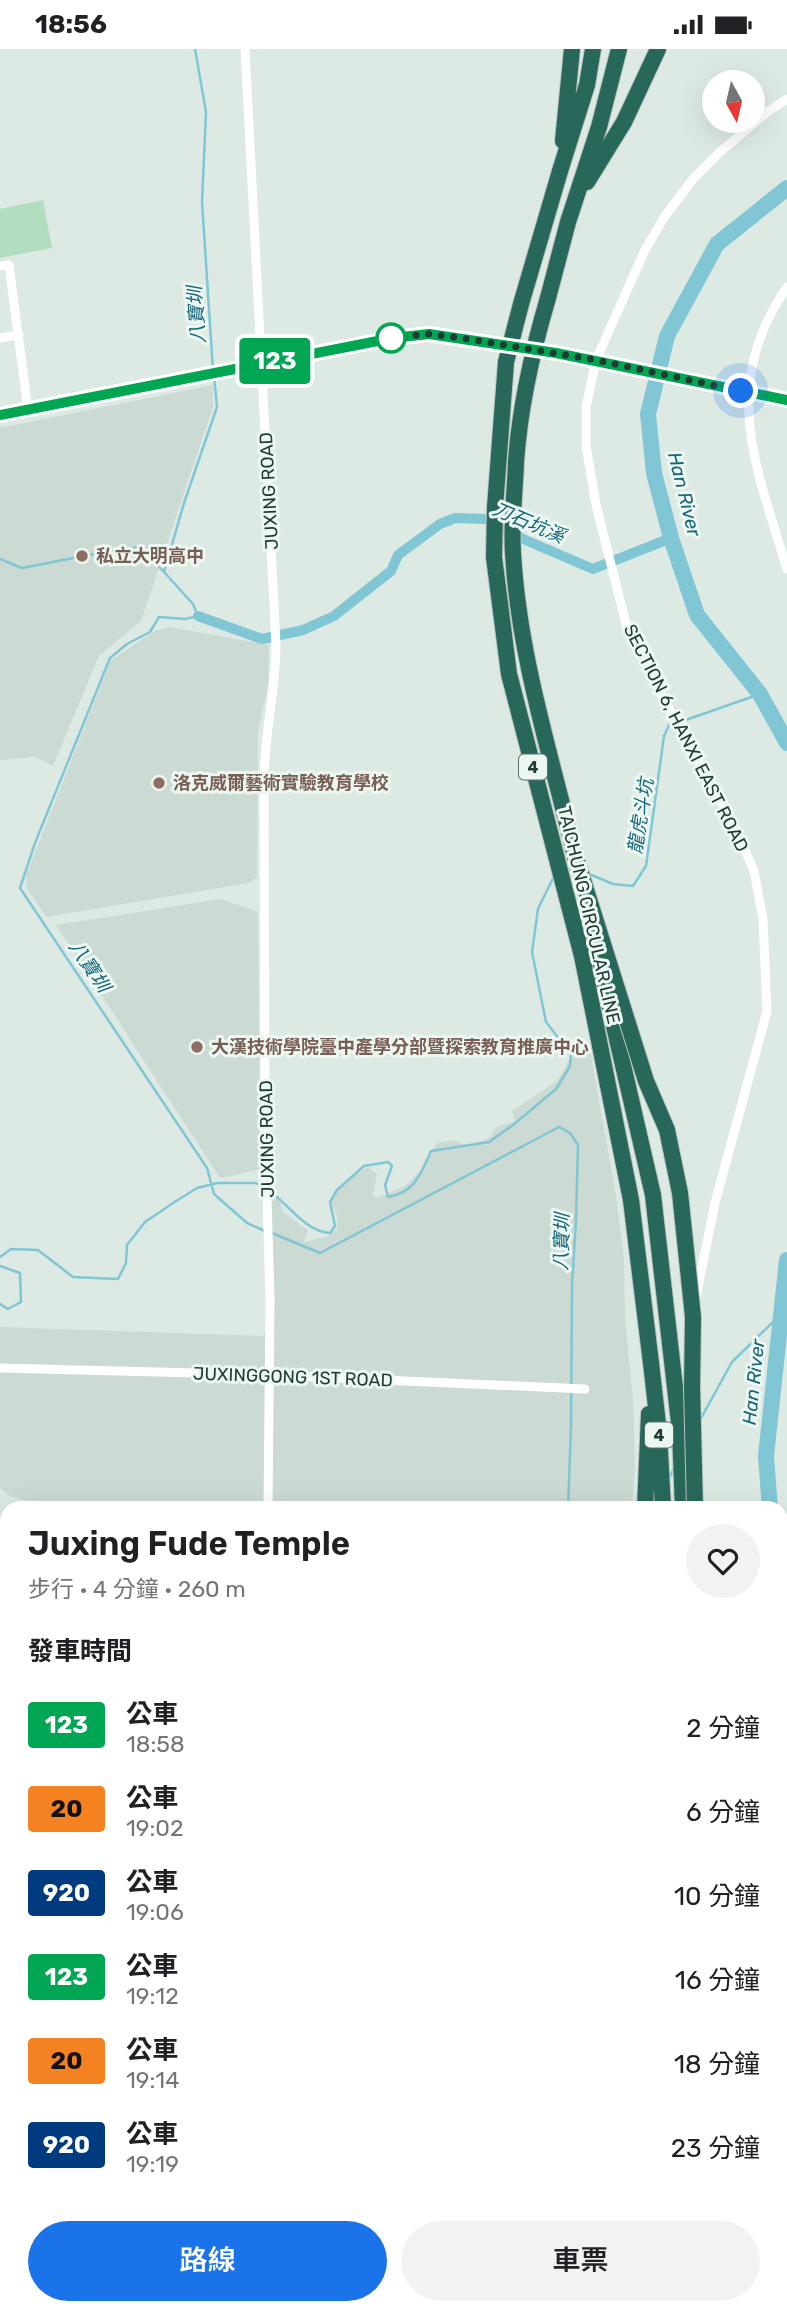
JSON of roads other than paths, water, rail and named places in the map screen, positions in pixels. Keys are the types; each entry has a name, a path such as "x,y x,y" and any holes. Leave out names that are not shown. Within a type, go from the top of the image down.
{"highway":[{"path":"560,171 572,49"},
{"path":"560,171 587,85 593,49"},
{"path":"574,203 599,127 619,49"},
{"path":"574,203 624,122 658,49"},
{"name":"TAICHUNG CIRCULAR LINE","path":"560,171 506,362 495,495 494,557 509,674 582,957 631,1201 659,1433 663,1501"},
{"name":"TAICHUNG CIRCULAR LINE","path":"574,203 524,391 519,424 513,551 530,677 576,858 653,1195 680,1431 683,1501"},
{"path":"576,858 646,1081 667,1131 680,1193 694,1317 694,1501"},
{"path":"645,1501 651,1363"}],"street":[{"name":"JUXING ROAD","path":"244,49 276,644 264,776 265,1127 271,1375 268,1501"},
{"name":"SECTION 6, HANXI EAST ROAD","path":"693,1501 689,1462 690,1359 696,1298 715,1203 767,1011 764,919 754,871 735,827 663,698 626,624 596,505 586,446 588,392 596,360 645,250 665,216 694,178 720,152 767,112 787,99"},
{"path":"0,266 9,265 28,410"},
{"path":"787,287 773,307 760,334 745,392 753,454 787,569"},
{"path":"0,415 393,338 429,334 596,360 787,400"},
{"path":"0,338 19,335"},
{"name":"JUXINGGONG 1ST ROAD","path":"0,1367 271,1375 585,1389"}],"waterway":[{"name":"八寶圳","path":"195,49 206,112 202,202 213,370"},
{"name":"Han River","path":"787,188 717,244 667,336 648,414 654,473 671,538 697,615 760,694 787,743"},
{"name":"八寶圳","path":"214,376 217,407 164,572 193,604 198,616 185,619 159,617 150,632 127,644 110,658 35,843 20,888 207,1168 214,1194 247,1223 265,1231"},
{"name":"刀石坑溪","path":"198,616 262,639 303,630 334,616 391,571 398,555 440,524 455,518 486,519 523,539 593,569 671,538"},
{"name":"刀石坑溪","path":"0,559 22,568 140,547 164,572"},
{"name":"龍虎斗坑","path":"680,722 760,694"},
{"name":"龍虎斗坑","path":"587,873 613,884 633,886 646,866 664,736 669,725 674,724"},
{"name":"龍虎斗坑","path":"269,1191 312,1227 330,1233 335,1226 330,1202 337,1190 364,1166 388,1162 392,1166 385,1185 388,1197 397,1195 416,1181 431,1151 489,1142 556,1089 570,1066 571,1054 546,1022 532,952 538,909 554,876"},
{"name":"八寶圳","path":"272,1233 320,1253 559,1127 570,1133 578,1145 572,1285 568,1501"},
{"name":"龍虎斗坑","path":"0,1257 11,1249 38,1250 73,1277 118,1279 126,1263 127,1245 145,1222 173,1203 197,1188 217,1183 256,1183 263,1187"},
{"name":"Han River","path":"769,1501 766,1456 787,1260"},
{"name":"龍虎斗坑","path":"0,1266 20,1273 21,1302 8,1309 0,1304"},
{"path":"700,1420 732,1362 780,1315"},
{"path":"669,1478 675,1466"}],"place":[{"name":"私立大明高中","path":"82,556"},
{"name":"洛克威爾藝術實驗教育學校","path":"159,783"},
{"name":"大漢技術學院臺中產學分部暨探索教育推廣中心","path":"197,1047"}]}
